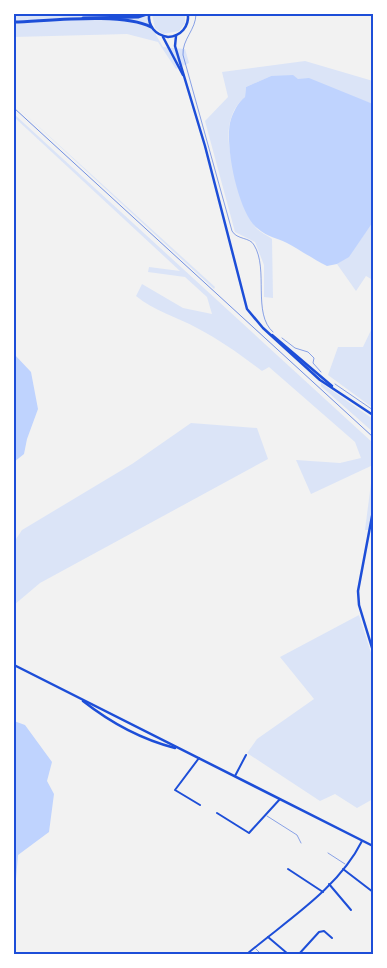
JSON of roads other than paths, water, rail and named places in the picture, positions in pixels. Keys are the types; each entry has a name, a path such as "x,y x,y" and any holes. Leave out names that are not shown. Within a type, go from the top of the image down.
{"highway":[{"path":"14,21 148,14"},
{"path":"14,21 114,20 142,23 151,28"}],"main road":[{"path":"148,14 151,28 163,36 187,86"},
{"path":"163,36 176,36 185,28 188,14"},
{"path":"176,36 175,46 245,304 252,317 262,328 320,380 373,415"},
{"path":"373,511 358,591 358,605 373,651"},
{"path":"14,665 373,846"},
{"path":"78,697 101,717 153,741 180,749"},
{"path":"120,726 123,721"},
{"path":"130,731 132,726"},
{"path":"153,741 154,736"}],"street":[{"path":"235,776 246,755"},
{"path":"199,758 175,790 200,804"},
{"path":"217,813 249,833 280,799"},
{"path":"247,954 322,892 343,869 362,841"},
{"path":"288,869 322,892"},
{"path":"343,869 373,892"},
{"path":"329,884 351,910"},
{"path":"299,954 319,932 324,931 332,938"},
{"path":"268,937 288,954"}],"lane":[{"path":"265,815 297,835 301,843"},
{"path":"328,853 346,865"},
{"path":"254,948 261,954"}],"water":[{"path":"293,75 298,79 309,78 373,104 373,222 349,257 337,264 327,266 257,228 250,220 244,208 231,162 229,147 230,123 236,108 245,97 246,87 271,76"},
{"path":"14,354 31,372 38,409 27,439 24,454 14,462"},
{"path":"14,721 25,725 52,762 47,781 54,794 49,832 18,855 16,879 14,881"}],"railway":[{"path":"14,108 373,437"}]}
